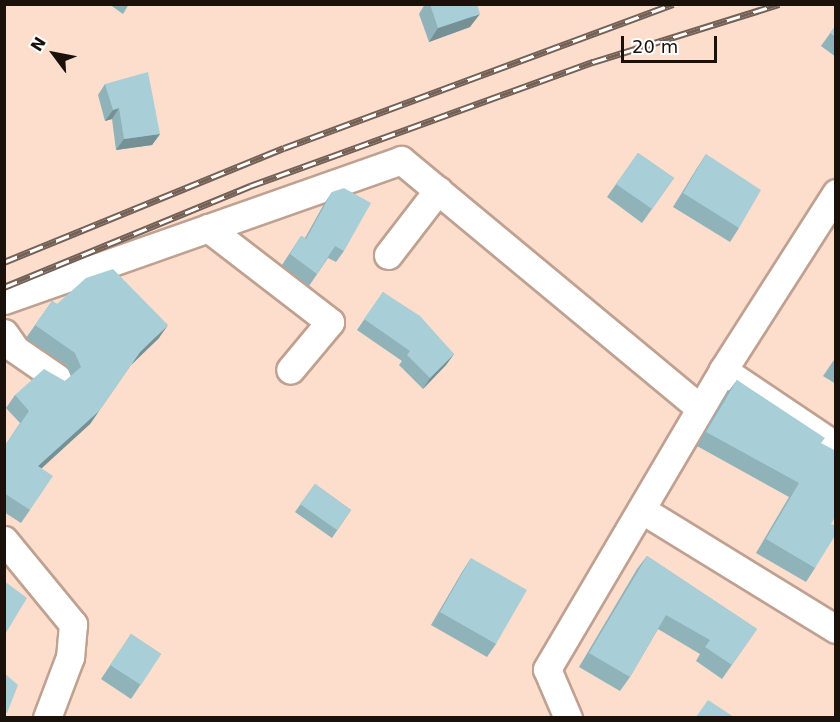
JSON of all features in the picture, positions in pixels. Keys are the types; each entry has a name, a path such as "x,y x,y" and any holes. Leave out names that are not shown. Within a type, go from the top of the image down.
{"street":[{"path":"4,300 401,160 700,408"},
{"path":"388,255 438,190"},
{"path":"568,717 547,669 644,511 723,370 836,193"},
{"path":"208,228 330,322 290,370"},
{"path":"4,333 15,349 57,378"},
{"path":"723,370 836,446"},
{"path":"644,511 836,630"},
{"path":"4,540 73,624 70,657 47,717"}],"building":[{"path":"430,4 477,4 480,14 438,28"},
{"path":"836,25 836,37 830,33"},
{"path":"148,72 160,134 124,139 119,108 113,110 105,84"},
{"path":"638,153 674,178 652,209 616,184"},
{"path":"706,154 761,190 739,228 683,193"},
{"path":"344,188 371,203 344,251 335,246 317,274 290,254 301,236 306,239 332,192"},
{"path":"113,269 168,325 140,352 99,411 38,466 53,476 30,510 4,493 4,447 29,411 15,395 44,369 65,381 81,367 75,353 35,325 52,301 57,304 86,278"},
{"path":"383,292 420,316 454,354 430,378 407,355 410,351 364,319"},
{"path":"737,380 825,438 821,443 836,451 836,515 831,524 836,526 836,534 815,568 766,539 799,483 706,432"},
{"path":"315,484 351,510 337,530 300,504"},
{"path":"647,556 757,629 732,665 705,647 710,640 666,615 630,677 589,653"},
{"path":"471,558 527,590 496,644 440,612"},
{"path":"4,581 27,598 4,636"},
{"path":"131,634 161,654 141,685 110,665"},
{"path":"4,673 18,685 7,713 4,711"},
{"path":"708,700 734,717 696,717"}],"railway":[{"path":"4,262 284,148 673,4"},
{"path":"4,287 250,186 593,62 779,4"}]}
